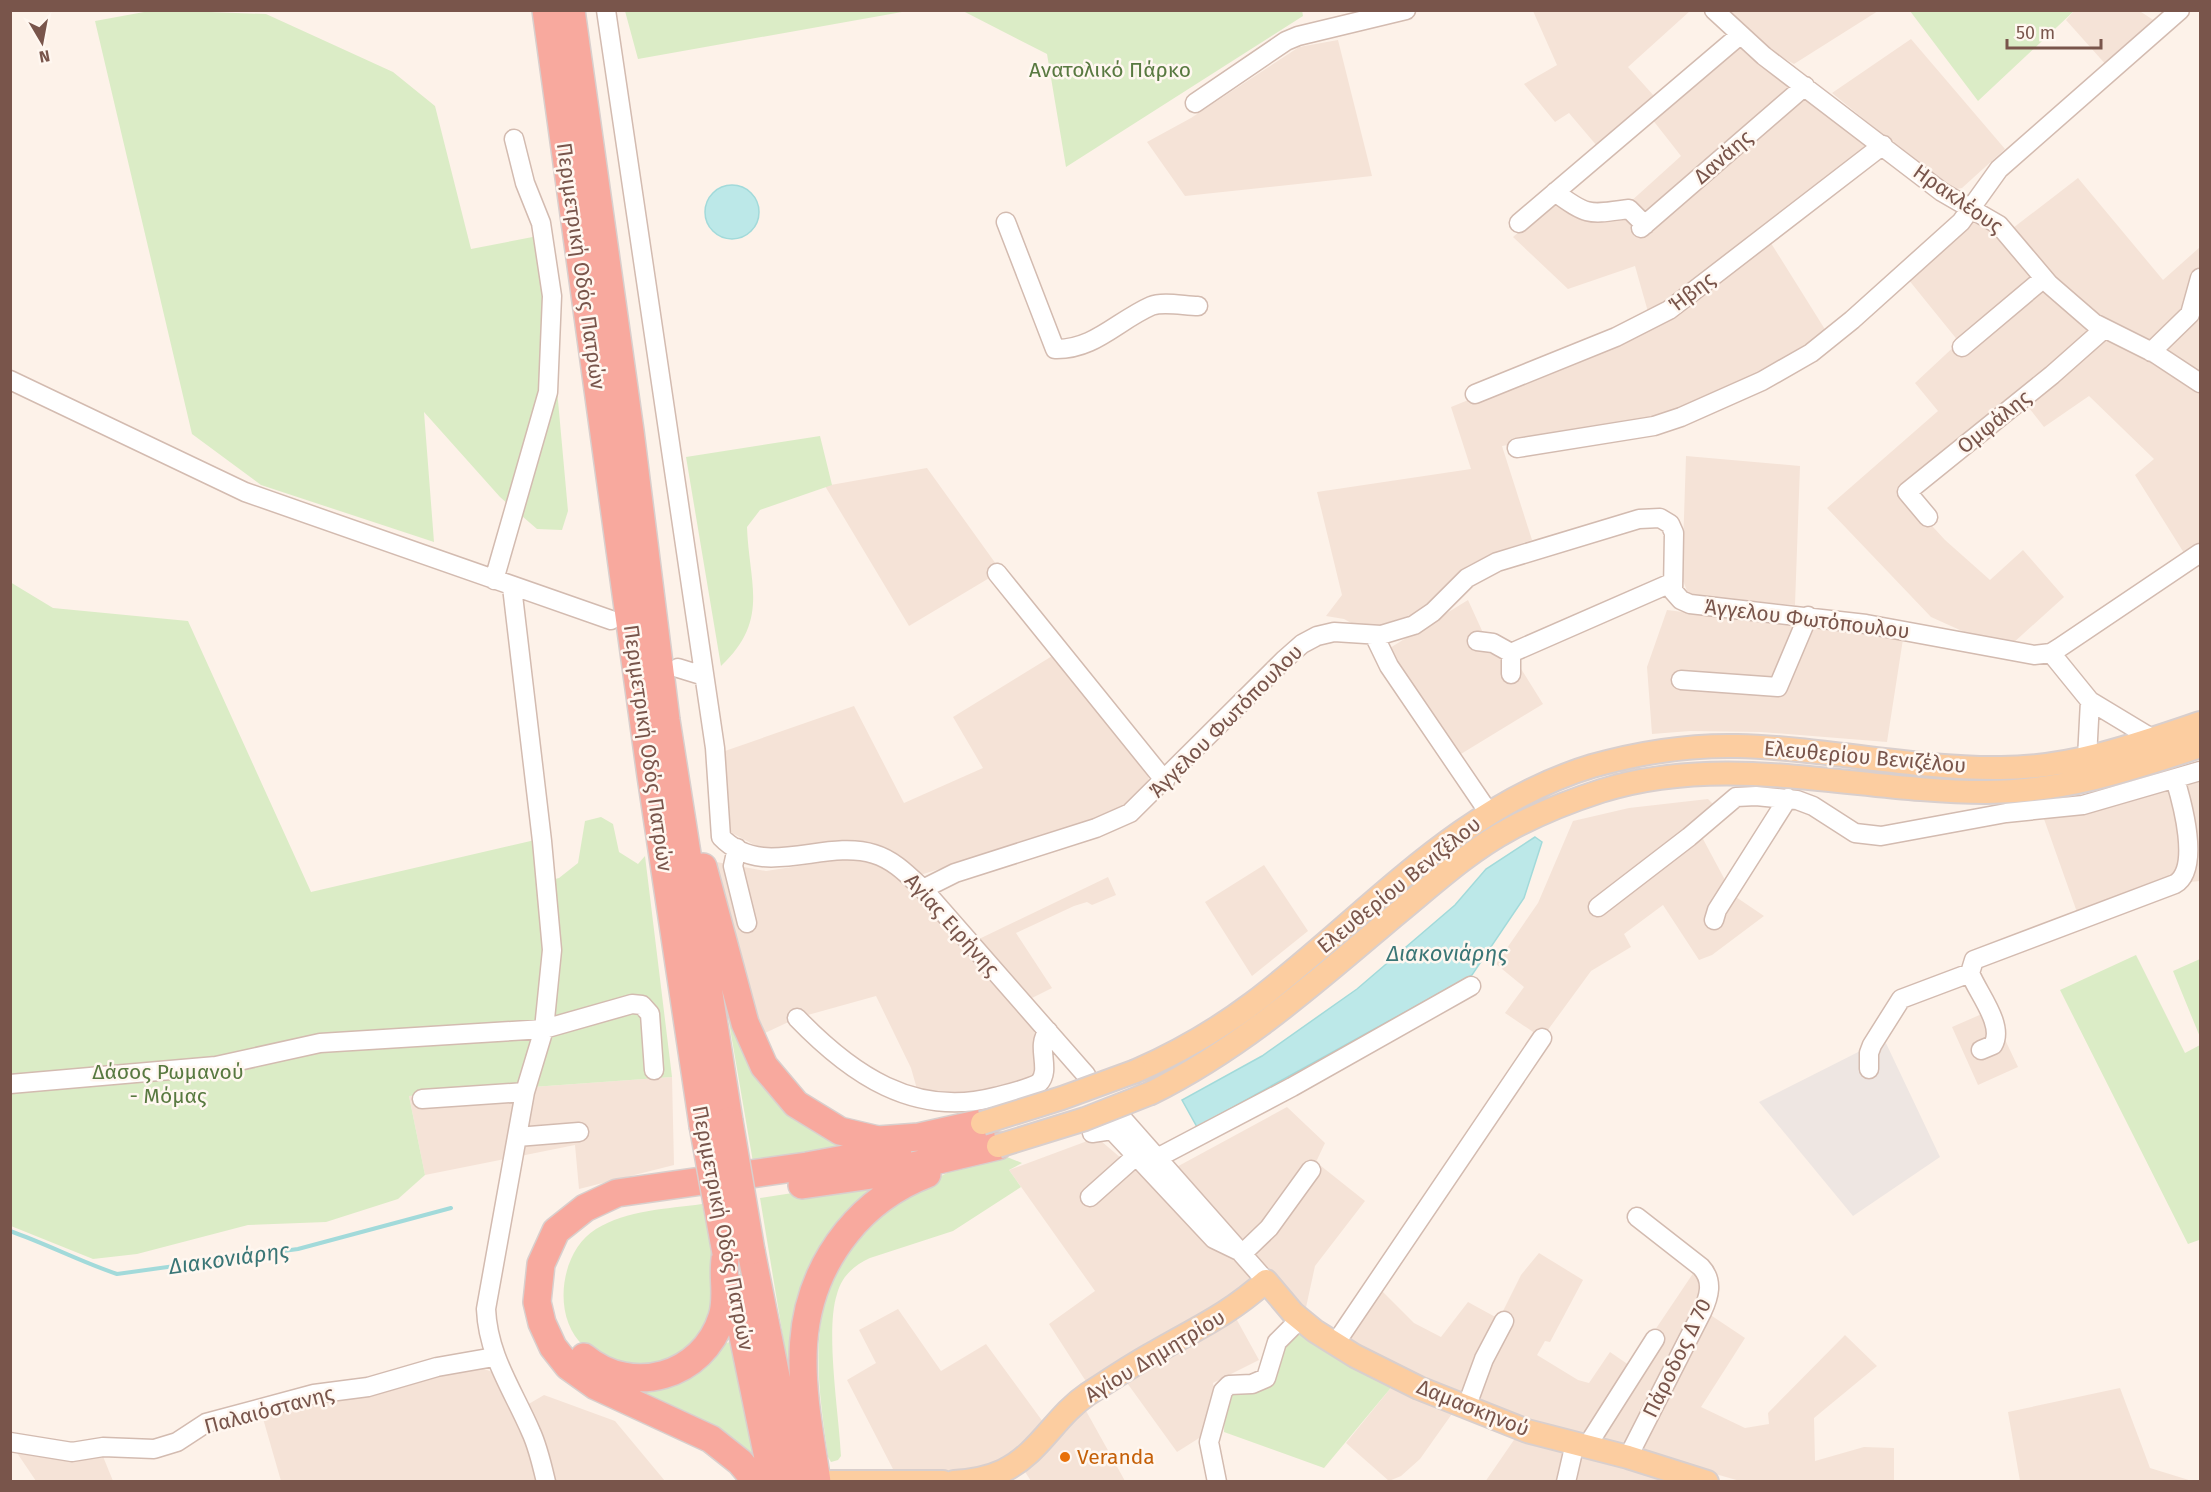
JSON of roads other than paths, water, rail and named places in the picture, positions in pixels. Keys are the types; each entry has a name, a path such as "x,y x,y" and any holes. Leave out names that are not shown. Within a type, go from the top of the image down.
{"highway":[{"name":"Περιμετρική Οδός Πατρών","path":"546,10 651,776 739,1252 760,1420 773,1482"},
{"name":"Περιμετρική Οδός Πατρών","path":"571,10 630,430 716,1123"},
{"path":"630,430 691,815 745,1023 764,1066 796,1104 822,1122 857,1136 878,1140 910,1138 982,1123"},
{"path":"757,1482 726,1449 695,1430 596,1386 559,1356 544,1329 537,1302 541,1264 556,1231 585,1208 617,1193 878,1154 982,1123"},
{"path":"739,1252 723,1269 724,1309 717,1330 693,1360 670,1374 635,1379 604,1370 577,1351 563,1329 556,1306 556,1289 562,1260 577,1235 605,1216 654,1204 879,1174 998,1146"},
{"path":"817,1482 798,1437 802,1386 802,1338 815,1285 833,1250 863,1215 894,1191 923,1176 998,1146"},
{"name":"Περιμετρική Οδός Πατρών","path":"739,1252 798,1437 797,1482"}],"main road":[{"name":"Ελευθερίου Βενιζέλου","path":"982,1123 1072,1095 1136,1071 1193,1042 1239,1013 1429,855 1489,813 1538,788 1592,766 1635,756 1700,747 1788,749 1966,768 2022,768 2087,758 2200,723"},
{"name":"Ελευθερίου Βενιζέλου","path":"998,1146 1084,1119 1151,1093 1202,1065 1266,1022 1452,868 1499,836 1555,807 1603,790 1660,778 1718,773 1782,775 1969,792 2029,790 2103,777 2200,746"},
{"name":"Δαμασκηνού","path":"1266,1281 1300,1319 1335,1344 1419,1388 1518,1428 1628,1457 1707,1482"},
{"name":"Αγίου Δημητρίου","path":"954,1482 989,1476 1014,1464 1037,1447 1072,1406 1138,1362 1219,1318 1266,1281"},
{"path":"831,1482 943,1482"}],"street":[{"path":"606,10 716,758 720,834 736,848 734,866 747,923"},
{"path":"1195,103 1298,36 1406,10"},
{"name":"Ηρακλέους","path":"1714,10 1740,35 1942,192 1988,216 2005,230 2044,278 2075,308 2104,329 2151,352 2200,384"},
{"path":"1517,448 1654,426 1681,417 1762,381 1829,339 1961,222 1985,185 1999,169 2180,10"},
{"path":"1519,223 1740,35"},
{"name":"Δανάης","path":"1555,192 1580,211 1591,213 1629,209 1643,226 1805,86"},
{"path":"494,580 549,392 552,296 541,223 525,183 514,140"},
{"name":"Ήβης","path":"1475,394 1636,328 1669,310 1883,145"},
{"path":"1006,222 1055,349 1071,350 1095,340 1153,305 1198,306"},
{"path":"1962,347 2044,278"},
{"path":"2151,352 2190,314 2200,278"},
{"name":"Ομφάλης","path":"1928,517 1907,492 2052,375 2104,329"},
{"path":"10,380 245,492 611,620"},
{"name":"Άγγελου Φωτόπουλου","path":"923,890 955,873 1123,817 1137,809 1302,644 1326,633 1374,635 1397,632 1422,621 1467,578 1489,565 1645,517 1660,518 1672,528 1671,583 1676,596 1690,604 1866,624 2034,655 2051,653"},
{"path":"2153,739 2090,701 2051,653 2200,553"},
{"path":"997,573 1165,781"},
{"path":"1511,653 1671,583"},
{"path":"512,587 542,841 552,950 544,1029 525,1092 486,1309 489,1342 494,1357 532,1435 546,1482"},
{"path":"1681,680 1778,687 1808,616"},
{"path":"1374,635 1389,666 1489,813"},
{"path":"1477,641 1493,643 1511,653"},
{"path":"1511,653 1511,674"},
{"path":"678,668 704,676"},
{"path":"2087,758 2090,701"},
{"path":"1598,907 1702,827 1732,799 1756,796 1788,798 1813,806 1854,833 1881,836 2006,813 2083,805 2200,771"},
{"path":"1981,1050 1995,1043 1996,1031 1970,973 1972,964 1984,955 2181,880 2187,865 2187,845 2185,814 2175,779"},
{"path":"1714,920 1717,910 1788,798"},
{"name":"Αγίας Ειρήνης","path":"736,848 750,855 768,858 836,850 871,853 893,863 923,890 1086,1075"},
{"path":"1869,1069 1869,1053 1872,1045 1901,999 1970,973"},
{"path":"1157,1158 1292,1087 1471,986"},
{"path":"10,1084 216,1066 320,1043 544,1029 632,1004 642,1005 650,1014 654,1070"},
{"path":"797,1018 828,1050 878,1084 927,1100 955,1104 988,1099 1039,1083 1044,1072 1042,1040 1048,1031"},
{"path":"1335,1344 1542,1038"},
{"path":"422,1100 525,1092"},
{"path":"1121,1117 1266,1281"},
{"path":"1092,1133 1112,1130 1214,1239 1243,1253"},
{"path":"516,1137 579,1132"},
{"path":"1090,1197 1136,1156"},
{"path":"1243,1253 1269,1228 1311,1170"},
{"name":"Πάροδος Δ 70","path":"1628,1457 1702,1312 1709,1290 1708,1278 1701,1267 1637,1217"},
{"path":"1217,1482 1209,1442 1223,1391 1229,1385 1252,1384 1266,1378 1277,1342 1300,1319"},
{"path":"1466,1408 1484,1359 1504,1321"},
{"path":"1566,1482 1581,1445 1655,1339"},
{"name":"Παλαιόστανης","path":"10,1442 72,1452 103,1447 154,1449 177,1442 206,1423 314,1395 368,1387 437,1367 494,1357"}],"water":[{"path":"727,185 737,185 747,189 755,197 759,212 755,227 747,235 737,239 727,239 717,235 709,227 705,217 705,207 709,197 717,189"},
{"name":"Διακονιάρης","path":"1535,837 1542,842 1524,898 1472,975 1197,1127 1182,1100 1262,1056 1357,989 1455,905 1486,869"}],"waterway":[{"name":"Διακονιάρης","path":"10,1231 117,1274 298,1249 451,1208"}],"place":[{"name":"Veranda","path":"1065,1457"}],"park label":[{"name":"Ανατολικό Πάρκο","path":"1110,70"},
{"name":"Δάσος Ρωμανού - Μόμας","path":"168,1084"}]}
